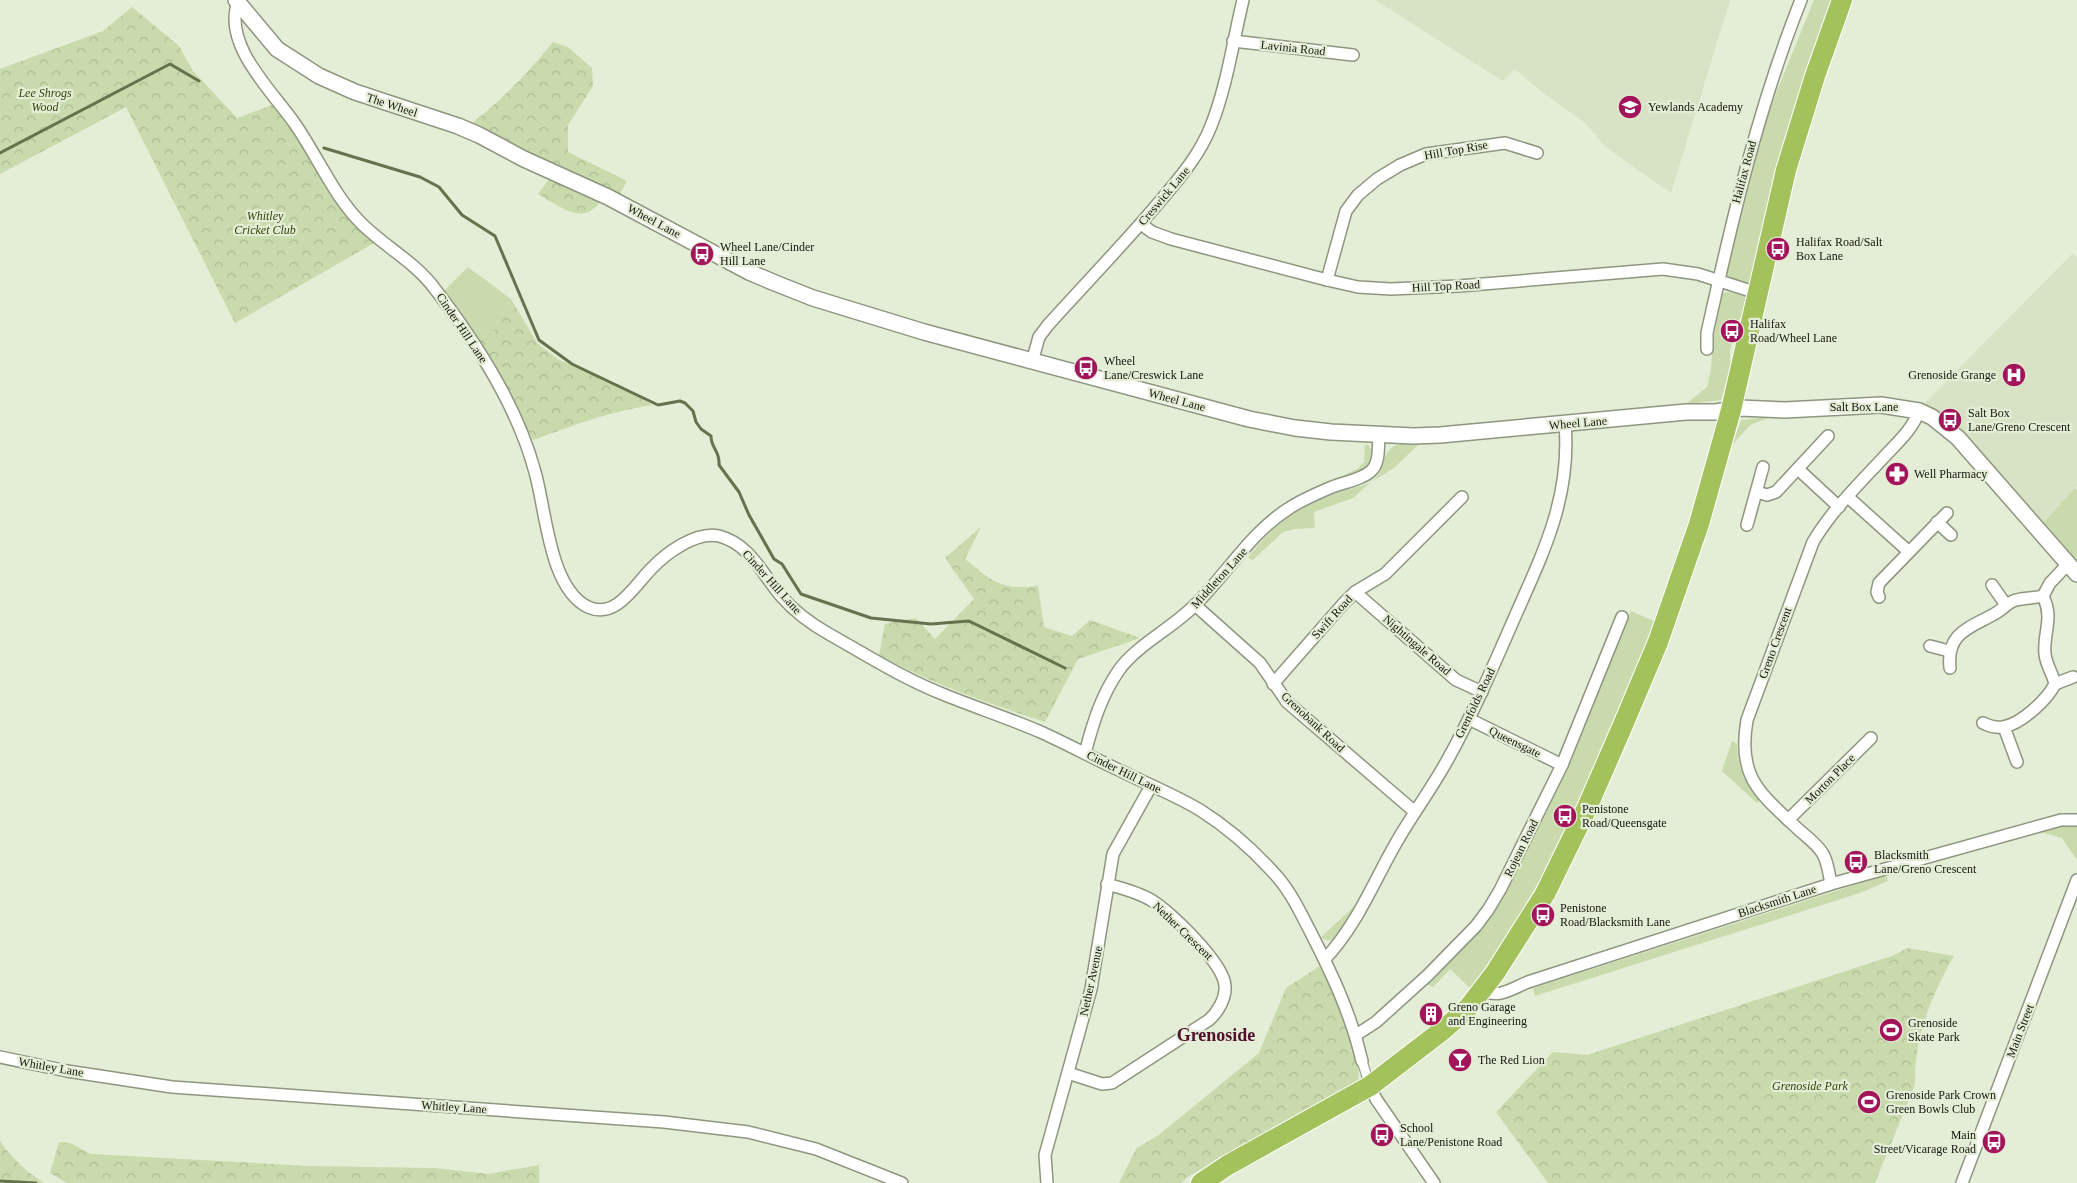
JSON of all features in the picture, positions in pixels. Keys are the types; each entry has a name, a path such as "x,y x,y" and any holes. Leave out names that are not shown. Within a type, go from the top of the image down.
{"highway":[{"path":"1200,1183 1228,1165 1370,1086 1443,1030 1468,1008 1482,990 1512,948 1545,894 1586,810 1623,725 1658,642 1682,576 1699,524 1730,410 1795,138 1842,0"}],"street":[{"name":"Creswick Lane","path":"1032,362 1039,337 1048,325 1141,224 1191,163 1211,126 1243,0"},
{"name":"Halifax Road","path":"1707,349 1707,333 1732,218 1764,101 1782,47 1801,0"},
{"name":"The Wheel","path":"237,1 277,49 290,59 325,79 373,99 458,126 570,180"},
{"name":"Cinder Hill Lane","path":"237,1 234,17 238,38 252,67 294,122 351,212 365,227 416,268 434,287 486,364 505,396 529,451 556,566 565,584 579,600 588,607 596,609 614,606 622,602 661,560 687,542 708,536 717,536 734,542 752,556 781,595 814,625 942,694 1044,733 1186,802 1215,820 1261,859 1288,891 1325,959 1342,997 1356,1035 1362,1061"},
{"name":"Lavinia Road","path":"1233,41 1353,55"},
{"name":"Hill Top Rise","path":"1327,280 1346,212 1351,202 1378,178 1400,165 1426,154 1505,143 1537,153"},
{"name":"Wheel Lane","path":"570,180 608,197 717,256 775,283 814,298 1032,362 1249,419 1296,428 1379,436 1440,435 1730,410"},
{"name":"Hill Top Road","path":"1141,224 1152,232 1171,239 1358,287 1391,289 1459,286 1663,270 1698,274 1757,293"},
{"name":"Salt Box Lane","path":"1730,410 1785,410 1881,405 1919,411 1932,417 1958,438 2073,569"},
{"name":"Greno Crescent","path":"1831,884 1823,855 1763,795 1750,774 1743,750 1745,729 1812,542 1821,527 1910,429 1919,411"},
{"name":"Grenfolds Road","path":"1325,959 1346,934 1366,901 1396,843 1433,785 1482,692 1554,524 1566,473 1567,448 1565,424"},
{"name":"Middleton Lane","path":"1085,753 1100,704 1121,668 1135,653 1172,626 1195,605 1235,561 1252,539 1278,516 1331,488 1370,472 1376,462 1379,436"},
{"path":"1757,492 1767,495 1776,492 1828,436"},
{"path":"1747,525 1764,468"},
{"path":"1798,469 1839,507"},
{"name":"Swift Road","path":"1273,684 1343,604 1356,592 1385,574 1462,497"},
{"path":"1848,497 1908,551"},
{"path":"1879,597 1877,592 1879,583 1947,513"},
{"path":"1937,522 1951,535"},
{"path":"2043,596 2050,583 2073,569"},
{"path":"1992,585 2006,605"},
{"name":"Nightingale Road","path":"1356,592 1456,680 1482,692"},
{"path":"1950,668 1949,651 1958,636 1966,629 2014,600 2043,596"},
{"path":"2043,596 2047,604 2049,618 2045,655 2055,684"},
{"name":"Grenobank Road","path":"1195,605 1260,663 1273,684 1297,710 1415,812"},
{"name":"Rojean Road","path":"1356,1035 1376,1022 1408,994 1476,926 1500,890 1562,764 1622,617"},
{"path":"1930,646 1949,651"},
{"path":"1983,723 2004,727 2028,714 2038,706 2055,684 2073,677"},
{"name":"Queensgate","path":"1468,719 1562,764"},
{"path":"2004,727 2017,762"},
{"name":"Morton Place","path":"1788,820 1871,738"},
{"name":"Nether Avenue","path":"1047,1183 1045,1156 1091,989 1113,854 1151,786"},
{"name":"Blacksmith Lane","path":"1482,990 1497,995 1528,982 1831,884 2061,820 2077,820"},
{"name":"Main Street","path":"1962,1183 2077,880"},
{"name":"Nether Crescent","path":"1068,1073 1102,1084 1112,1083 1209,1020 1220,1006 1226,987 1220,969 1211,957 1166,912 1145,897 1107,884"},
{"name":"Whitley Lane","path":"0,1057 67,1071 172,1087 655,1122 741,1131 778,1138 816,1149 902,1183"},
{"path":"1362,1061 1376,1099 1434,1183"}],"shaded area":[{"name":"Yewlands Academy","path":"1375,0 1730,0 1671,193 1607,148 1584,122 1542,92 1515,69 1503,81"},
{"name":"Grenoside Grange","path":"2072,254 2077,257 2077,486 2041,525 1923,405"}],"green space":[{"path":"1814,0 1835,0 1750,284 1745,286 1725,279 1726,273 1768,113"},
{"name":"Whitley Cricket Club","path":"132,7 179,46 193,71 237,118 272,105 293,129 335,198 374,243 235,323 126,107 0,174 0,69 103,31"},
{"path":"553,42 568,47 592,68 593,86 568,125 568,152 627,181 619,196 557,170 471,124 514,86"},
{"path":"550,178 600,202 586,213 570,212 538,194"},
{"path":"468,267 511,299 492,334 472,327 468,331 444,291"},
{"path":"1728,292 1744,296 1747,301 1745,309 1734,329 1730,351 1730,370 1721,400 1686,404 1707,387 1722,294"},
{"path":"511,299 537,343 559,360 620,385 652,405 607,415 533,440 506,387 468,331 472,327 492,334"},
{"path":"1771,417 1750,425 1732,445 1741,420"},
{"path":"1400,444 1418,445 1394,468 1371,482 1353,498 1314,512 1315,528 1283,532 1253,560 1248,558 1268,535 1299,510 1324,498 1372,481 1380,471 1389,451"},
{"path":"1365,445 1368,445 1373,452 1373,458 1370,463 1358,471 1338,478 1357,469 1364,462"},
{"path":"2075,488 2077,490 2077,567 2041,525"},
{"path":"981,527 965,559 998,583 1014,587 1038,586 1044,627 1072,636 1090,620 1140,638 1078,659 1045,722 940,684 879,655 885,624 916,618 935,639 974,599 945,558"},
{"path":"1631,611 1656,622 1650,640 1592,772 1539,881 1495,959 1471,989 1450,969 1433,987 1426,984 1480,925 1529,846"},
{"path":"1732,741 1737,744 1741,767 1746,781 1759,801 1757,803 1722,771"},
{"path":"2063,824 2077,825 2077,860 2062,838 2037,831"},
{"path":"1886,875 1888,881 1857,894 1535,996 1533,988"},
{"path":"1356,905 1347,924 1338,936 1332,940 1321,937"},
{"name":"Grenoside Park","path":"1908,948 1954,956 1931,1001 1917,1051 1915,1085 1875,1183 1548,1183 1496,1112 1553,1052 1587,1055 1892,956"},
{"path":"1323,964 1353,1044 1359,1074 1357,1083 1188,1177 1181,1183 1119,1183 1136,1149 1160,1134 1259,1053 1286,988"},
{"path":"0,1141 20,1164 44,1183 0,1183"},
{"path":"59,1142 70,1143 91,1154 308,1166 435,1168 488,1174 539,1165 539,1183 67,1183 50,1173"}],"waterway":[{"path":"0,153 170,64 199,81"},
{"path":"324,148 420,177 439,187 462,215 495,236 539,340 572,364 658,405 680,401 685,403 693,411 696,422 701,429 711,436 719,465 739,492 749,515 774,559 782,564 801,594 871,618 931,624 969,621 1065,668"},
{"path":"0,1181 36,1183"}],"place":[{"name":"Yewlands Academy","path":"1630,107"},
{"name":"Halifax Road/Salt Box Lane","path":"1778,249"},
{"name":"Wheel Lane/Cinder Hill Lane","path":"702,254"},
{"name":"Halifax Road/Wheel Lane","path":"1732,331"},
{"name":"Wheel Lane/Creswick Lane","path":"1086,368"},
{"name":"Grenoside Grange","path":"2014,375"},
{"name":"Salt Box Lane/Greno Crescent","path":"1950,420"},
{"name":"Well Pharmacy","path":"1897,474"},
{"name":"Penistone Road/Queensgate","path":"1565,816"},
{"name":"Blacksmith Lane/Greno Crescent","path":"1856,862"},
{"name":"Penistone Road/Blacksmith Lane","path":"1543,915"},
{"name":"Greno Garage and Engineering","path":"1431,1014"},
{"name":"Grenoside Skate Park","path":"1891,1030"},
{"name":"The Red Lion","path":"1460,1060"},
{"name":"Grenoside Park Crown Green Bowls Club","path":"1869,1102"},
{"name":"School Lane/Penistone Road","path":"1382,1135"},
{"name":"Main Street/Vicarage Road","path":"1994,1142"}],"district":[{"name":"Grenoside","path":"1216,1035"}],"park label":[{"name":"Lee Shrogs Wood","path":"45,100"}]}
